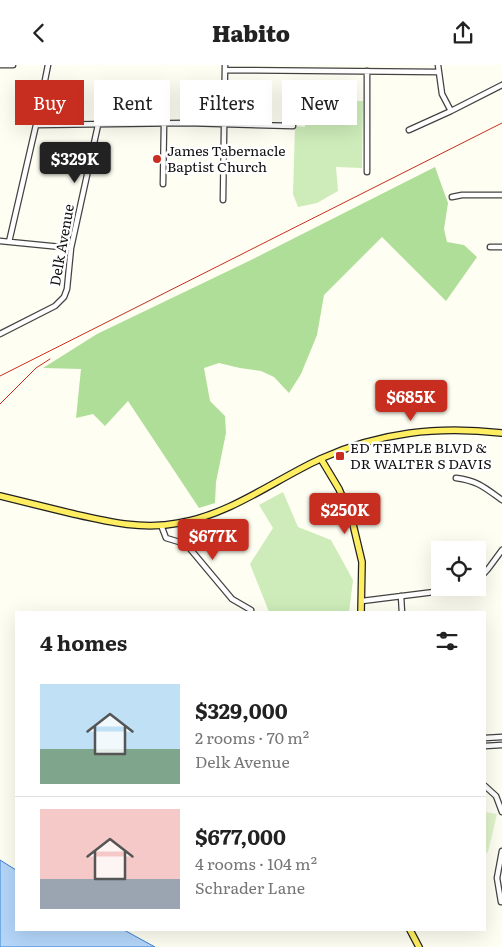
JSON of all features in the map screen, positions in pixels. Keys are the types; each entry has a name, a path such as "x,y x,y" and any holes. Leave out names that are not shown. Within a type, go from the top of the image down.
{"main road":[{"path":"0,496 109,522 129,525 179,523 208,516 226,509 321,459 355,445 381,438 417,432 462,429 502,433"},
{"path":"321,459 339,489 352,520 362,562 361,611"},
{"path":"411,931 419,947"}],"street":[{"path":"0,65 13,65"},
{"path":"45,80 48,65"},
{"path":"438,65 442,94 451,111"},
{"path":"225,80 225,67 438,72"},
{"path":"367,71 367,173"},
{"path":"409,130 502,85"},
{"path":"9,242 36,125"},
{"name":"Delk Avenue","path":"0,334 55,306 64,297 67,289 71,248 98,125"},
{"path":"163,184 164,125"},
{"path":"223,201 224,125"},
{"path":"258,125 293,126"},
{"path":"452,197 462,195 502,195"},
{"path":"0,241 71,248"},
{"path":"490,247 502,247"},
{"path":"456,478 476,482 502,500"},
{"path":"162,525 166,538 186,544 232,599 251,609"},
{"path":"486,571 502,550"},
{"path":"362,601 431,592"},
{"path":"402,596 402,611"},
{"path":"486,738 502,737"},
{"path":"486,746 502,745"},
{"path":"486,787 496,796 502,811"},
{"path":"501,902 497,878 502,851"}],"green space":[{"path":"357,101 363,101 362,168 336,167 338,191 317,203 298,207 293,194 295,126 305,127 305,125 357,125"},
{"path":"435,167 448,203 444,229 447,242 464,245 477,257 446,301 382,237 324,295 317,335 301,374 289,393 274,377 261,371 219,363 204,368 210,401 225,416 226,433 216,482 215,503 199,508 128,401 105,426 93,414 76,418 81,369 43,368 97,334 251,260"},
{"path":"283,492 298,527 331,540 353,580 349,611 269,611 250,564 273,528 259,505"},
{"path":"486,812 497,814 488,852 486,853"}],"water":[{"path":"0,860 15,869 15,931 126,931 155,947 0,947"}],"railway":[{"path":"0,376 502,123"},
{"path":"0,404 36,368 50,359"}],"place":[{"name":"James Tabernacle Baptist Church","path":"157,159"},
{"name":"ED TEMPLE BLVD & DR WALTER S DAVIS","path":"340,456"}]}
